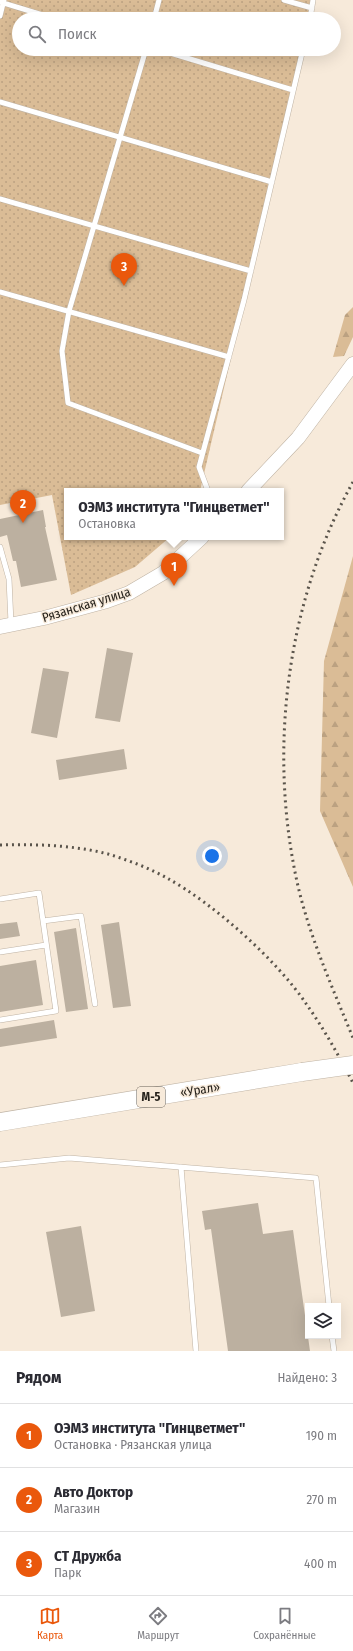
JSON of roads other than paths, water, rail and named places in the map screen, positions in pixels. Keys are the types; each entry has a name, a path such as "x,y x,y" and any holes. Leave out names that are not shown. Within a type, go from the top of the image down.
{"highway":[{"name":"«Урал»","path":"0,1122 302,1072 353,1065"}],"street":[{"path":"251,488 298,438 353,364"},
{"name":"Рязанская улица","path":"5,626 44,618 107,601 129,593 162,573 199,540"}],"lane":[{"path":"156,12 159,0"},
{"path":"284,0 312,8"},
{"path":"311,12 313,0"},
{"path":"0,16 3,2 34,12"},
{"path":"144,56 69,311 62,351 68,403 202,453"},
{"path":"180,56 293,90"},
{"path":"207,488 199,467 202,453 251,271 301,56"},
{"path":"0,102 272,182"},
{"path":"0,199 251,271"},
{"path":"0,292 229,357"},
{"path":"0,547 9,579 5,626"},
{"path":"0,899 39,893 56,1011 0,1020"},
{"path":"43,921 80,916 95,1004"},
{"path":"0,952 46,945"},
{"path":"0,1165 69,1158 316,1178 329,1303"},
{"path":"181,1167 196,1351"},
{"path":"332,1339 334,1351"}],"railway":[{"path":"353,482 331,527 313,574 299,622 290,672 285,722 284,773 287,823 300,893 312,935 353,1038"},
{"path":"0,845 54,846 108,854 153,871 185,889 204,902 243,934 279,970 313,1014 353,1083"}],"place":[{"name":"СТ Дружба","path":"124,286"},
{"name":"Авто Доктор","path":"23,523"},
{"name":"ОЭМЗ института \"Гинцветмет\"","path":"174,586"}]}
